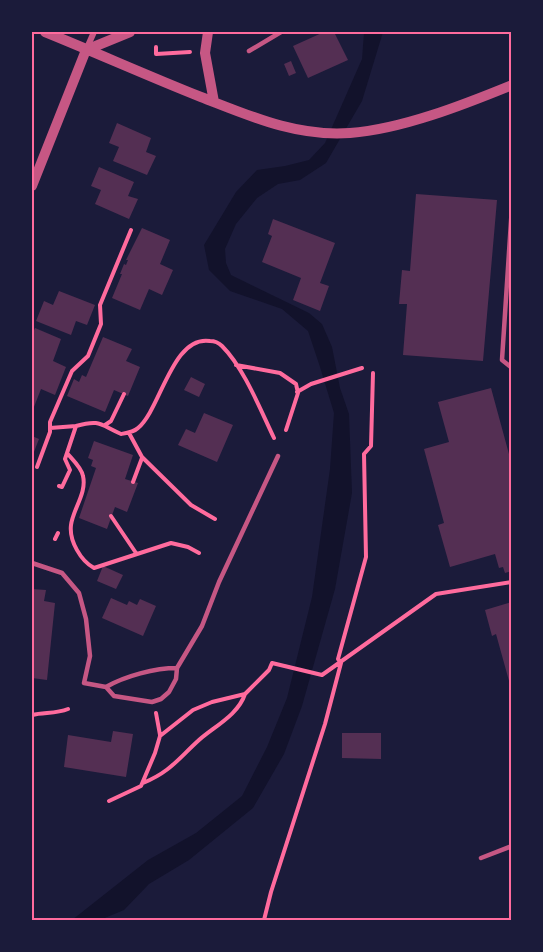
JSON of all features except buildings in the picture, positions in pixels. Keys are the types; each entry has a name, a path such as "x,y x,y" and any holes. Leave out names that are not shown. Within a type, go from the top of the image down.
{"street":[{"path":"45,32 271,124 329,134 370,130 449,110 512,85"},
{"path":"32,186 94,32"},
{"path":"86,50 130,32"},
{"path":"208,32 205,53 214,102"}],"lane":[{"path":"249,51 281,32"},
{"path":"512,206 502,360 512,368"},
{"path":"32,563 62,573 79,593 86,620 90,656 84,683 106,687 114,696 154,701 161,699 169,692 176,679 177,668 202,626 219,582 278,456"},
{"path":"106,687 117,681 168,668 177,668"},
{"path":"481,858 512,846"}],"path":[{"path":"156,47 155,56 195,52"},
{"path":"37,467 50,422 72,371 88,356 101,324 100,305 131,230"},
{"path":"50,428 76,426 88,422 101,423 122,434 138,428 146,419 160,389 190,344 207,340 222,345 236,365 252,391 274,438"},
{"path":"236,365 280,373 296,384 297,392 286,430"},
{"path":"297,392 344,372 362,368"},
{"path":"264,921 271,892 325,724 340,663 338,659 366,557 364,454 371,446 373,373"},
{"path":"105,425 111,421 124,394"},
{"path":"59,486 62,487 70,470 65,459 76,426"},
{"path":"129,433 142,457 191,505 215,519"},
{"path":"68,453 83,475 81,494 71,526 75,545 83,562 94,568 171,543 188,547 199,553"},
{"path":"133,482 139,471 142,457"},
{"path":"111,516 136,553"},
{"path":"55,539 58,533"},
{"path":"108,801 157,778 174,766 200,739 242,703 245,694 269,670 272,663 322,675 436,594 512,582"},
{"path":"160,736 193,710 212,702 245,694"},
{"path":"142,784 160,736 154,701"},
{"path":"32,715 45,711 59,712 68,709"}],"shaded area":[{"path":"364,32 383,32 362,101 326,163 300,180 278,184 257,198 236,224 225,249 226,263 231,275 309,313 322,324 332,347 340,388 349,414 352,493 335,589 302,706 284,754 253,808 189,860 149,884 124,910 100,920 72,920 148,860 196,833 242,796 267,747 287,698 312,597 330,469 334,413 308,331 282,309 230,291 209,270 204,245 236,192 257,170 309,160 325,143 362,59"}]}
